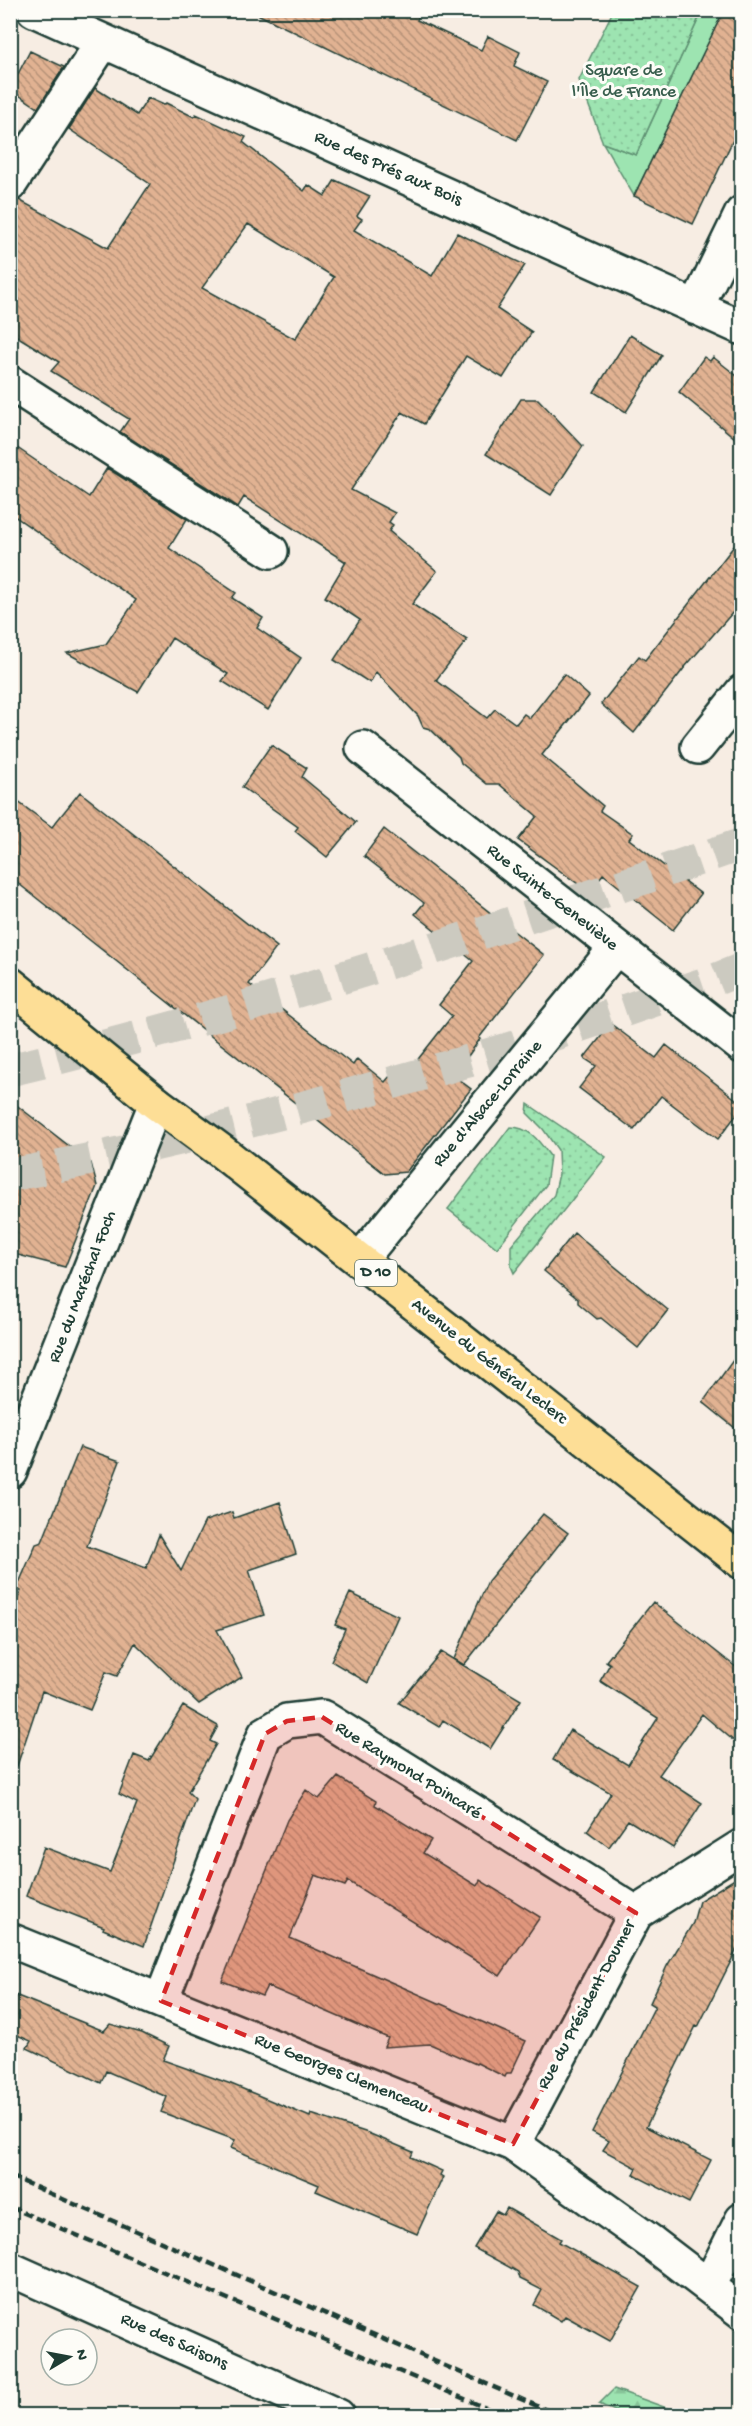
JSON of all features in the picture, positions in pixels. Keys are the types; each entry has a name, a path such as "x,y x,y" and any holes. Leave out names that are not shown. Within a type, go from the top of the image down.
{"main road":[{"name":"Avenue du Général Leclerc","path":"10,984 156,1103 360,1260 741,1562"}],"street":[{"name":"Rue des Prés aux Bois","path":"34,10 741,328"},
{"path":"10,184 104,42"},
{"path":"696,308 741,213"},
{"path":"10,383 271,551"},
{"path":"698,747 741,692"},
{"name":"Rue Sainte-Geneviève","path":"363,748 741,1047"},
{"name":"Rue d'Alsace-Lorraine","path":"360,1260 616,948"},
{"name":"Rue du Maréchal Foch","path":"10,1471 156,1103"},
{"name":"Rue Raymond Poincaré","path":"160,2001 265,1734 287,1722 322,1717 636,1913"},
{"name":"Rue du Président Doumer","path":"513,2144 636,1913 741,1846"},
{"name":"Rue Georges Clemenceau","path":"10,1940 513,2144 652,2243 741,2312"},
{"path":"709,2286 741,2220"},
{"name":"Rue des Saisons","path":"10,2269 338,2415"}],"highlighted area":[{"path":"322,1717 636,1913 513,2144 161,2001 265,1734 287,1721"}],"green space":[{"name":"Square de l'Île de France","path":"613,11 694,11 698,20 636,155 603,143 579,80"},
{"path":"694,11 724,11 634,196 603,143 636,155 698,20"},
{"path":"528,1104 606,1157 514,1273 511,1266 511,1246 554,1195 559,1174 558,1150 543,1129 527,1113"},
{"path":"510,1127 529,1132 550,1156 546,1185 497,1248 448,1209"},
{"path":"614,2389 686,2415 624,2415 599,2404"}],"building":[{"path":"249,10 421,10 417,20 481,50 488,36 520,52 514,66 547,82 517,140"},
{"path":"724,10 741,10 741,123 693,224 634,196"},
{"path":"30,51 64,67 38,108 10,89"},
{"path":"95,88 137,115 148,98 164,105 166,103 194,117 196,114 246,137 243,142 304,191 308,185 325,196 335,180 370,196 357,216 362,219 354,230 432,276 457,233 525,265 497,309 532,332 503,378 466,356 424,424 402,412 351,490 395,513 389,522 393,525 389,531 437,571 412,604 467,640 436,680 487,718 495,709 516,724 524,714 530,718 564,674 589,696 542,755 603,806 600,811 633,834 629,839 701,894 673,930 603,874 589,892 518,840 537,816 499,784 487,784 461,763 459,757 430,729 423,727 418,716 376,672 370,683 334,660 360,620 325,597 346,562 244,497 238,507 120,432 129,419 51,371 59,362 10,332 10,202 19,200 108,248 150,184 69,129","holes":["248,224 334,277 295,339 202,288"]},
{"path":"630,335 662,355 626,412 594,392"},
{"path":"704,357 710,361 713,357 741,379 741,443 679,392"},
{"path":"521,399 538,399 583,446 551,495 486,454"},
{"path":"10,443 89,497 107,468 187,519 169,548 236,593 232,598 263,618 257,628 301,658 268,710 222,681 228,674 172,638 138,692 67,653 106,644 136,600 10,513"},
{"path":"741,537 741,603 685,667 634,733 601,704 639,656 645,660"},
{"path":"271,745 307,768 302,777 356,822 327,857 295,831 298,827 242,787"},
{"path":"80,792 277,947 249,984 353,1065 357,1059 385,1082 396,1069 404,1077 452,1016 439,1005 473,961 415,914 424,903 364,856 384,829 544,955 479,1038 454,1076 471,1089 406,1172 385,1174 10,877 10,796 52,827"},
{"path":"611,1024 656,1058 666,1045 741,1103 741,1109 718,1139 661,1096 634,1130 579,1088 596,1066 584,1058"},
{"path":"10,1100 91,1163 97,1186 65,1267 10,1253"},
{"path":"574,1233 668,1310 638,1348 601,1318 597,1319 578,1303 578,1299 544,1271"},
{"path":"741,1349 741,1433 703,1402"},
{"path":"80,1447 120,1461 87,1546 146,1568 159,1535 181,1571 205,1521 232,1512 234,1518 280,1502 296,1554 249,1570 264,1615 217,1630 242,1677 199,1704 135,1643 117,1676 106,1672 90,1710 42,1691 17,1766 10,1765 10,1617 21,1591 16,1590 36,1544 42,1542"},
{"path":"543,1514 568,1533 464,1665 454,1659 488,1581"},
{"path":"350,1593 398,1616 368,1683 331,1661 345,1629 335,1625"},
{"path":"653,1602 741,1671 741,1747 702,1714 659,1775 702,1803 673,1848 628,1820 609,1847 587,1831 611,1793 553,1760 570,1730 628,1765 658,1718 600,1681 610,1664 606,1661"},
{"path":"441,1652 521,1700 490,1749 443,1720 439,1727 399,1703"},
{"path":"183,1706 218,1726 210,1741 216,1744 188,1792 195,1799 144,1946 103,1929 104,1927 26,1896 44,1847 110,1872 137,1803 119,1794 134,1755 149,1761"},
{"path":"338,1777 376,1801 375,1805 431,1840 423,1853 477,1886 480,1880 540,1917 500,1976 348,1881 345,1886 315,1875 290,1938 526,2041 511,2073 507,2073 505,2077 430,2044 384,2047 388,2038 267,1986 262,1996 222,1981 287,1820 306,1790 319,1799"},
{"path":"741,1875 741,1941 646,2127 711,2160 689,2203 634,2175 637,2168 603,2150 609,2141 592,2132 655,2006 650,2003 667,1966 693,1923 699,1901"},
{"path":"10,1993 104,2031 110,2024 142,2033 169,2046 163,2060 231,2084 310,2117 311,2114 368,2133 413,2152 411,2157 442,2171 440,2175 443,2177 417,2234 316,2191 319,2185 231,2148 235,2140 161,2112 167,2097 106,2071 101,2083 27,2048 31,2041 10,2032"},
{"path":"507,2208 561,2239 559,2242 641,2287 610,2341 565,2316 561,2321 534,2305 542,2290 520,2279 518,2272 474,2248 496,2211 503,2215"}],"tunnel":[{"path":"10,1070 103,1047 379,966 742,844"},
{"path":"10,1175 125,1152 409,1078 558,1033 742,969"}],"railway":[{"path":"10,2176 560,2416"},
{"path":"10,2207 505,2416"}]}
